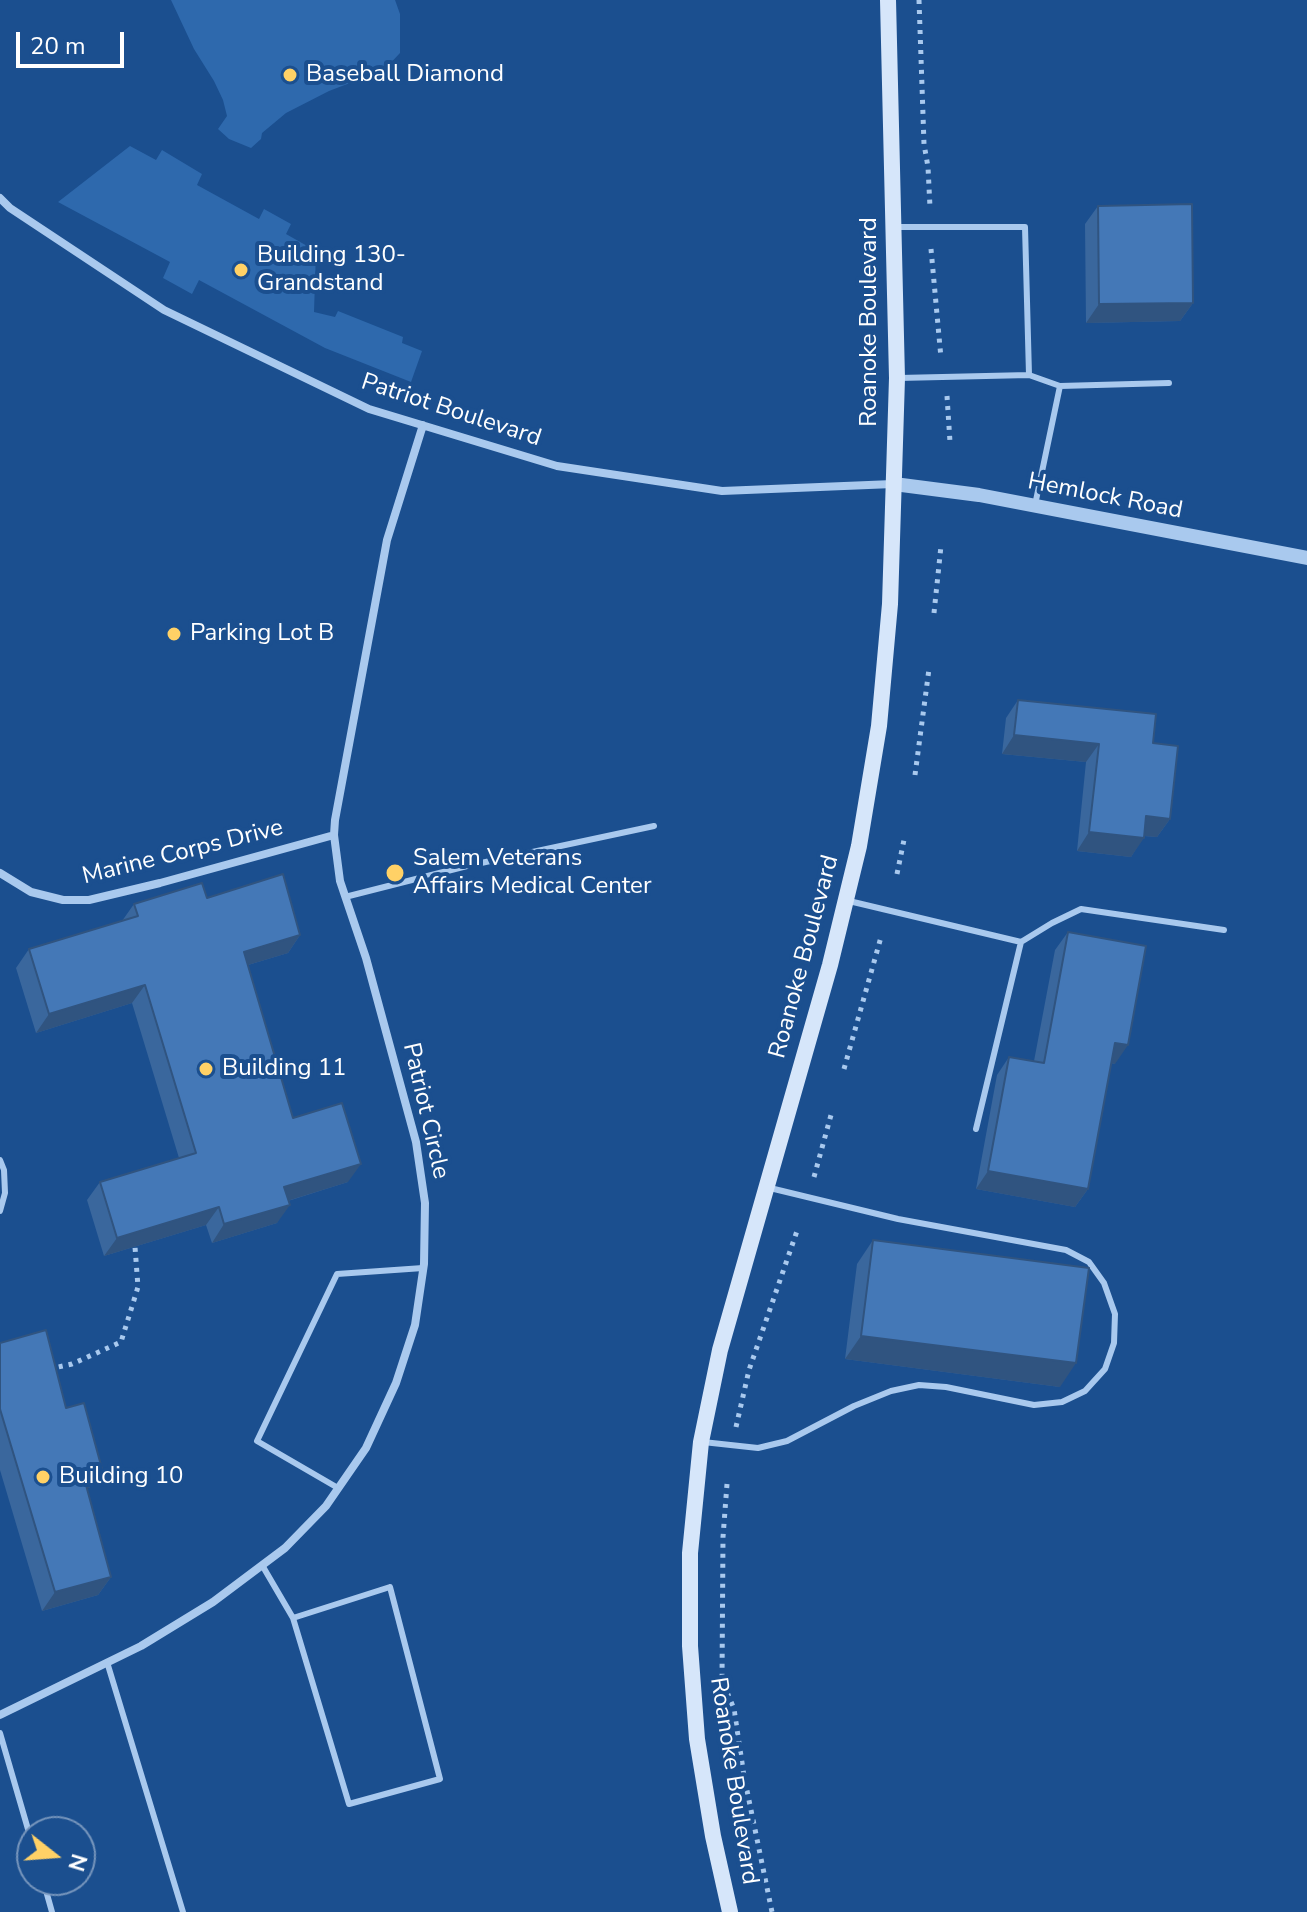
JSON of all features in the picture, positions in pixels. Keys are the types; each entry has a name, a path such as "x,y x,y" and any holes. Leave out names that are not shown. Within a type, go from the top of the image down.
{"main road":[{"name":"Roanoke Boulevard","path":"730,1912 713,1836 697,1739 690,1646 690,1553 701,1442 720,1350 830,965 859,846 879,726 890,604 897,378 888,0"}],"street":[{"name":"Patriot Boulevard","path":"0,198 10,208 164,310 369,409 557,466 722,491 894,484"},
{"name":"Patriot Circle","path":"0,1715 141,1646 213,1602 285,1548 326,1506 366,1448 396,1383 415,1325 423,1268 425,1203 416,1142 366,958 340,881 334,835 387,540 423,425"},
{"name":"Hemlock Road","path":"894,484 1035,505 1307,558"},
{"name":"Marine Corps Drive","path":"0,873 31,892 63,900 89,900 334,835"}],"lane":[{"path":"894,227 1025,227 1029,375"},
{"path":"897,378 1029,375 1060,386 1169,383"},
{"path":"1035,505 1060,386"},
{"path":"345,897 467,866 654,826"},
{"path":"845,900 1021,942 1081,909 1224,930"},
{"path":"976,1129 1021,942"},
{"path":"0,1160 4,1170 5,1193 0,1211"},
{"path":"701,1442 758,1448 787,1441 854,1406 891,1391 919,1385 946,1387 1034,1405 1062,1402 1085,1391 1105,1369 1114,1343 1115,1314 1104,1283 1089,1262 1066,1250 898,1219 766,1187"},
{"path":"338,1488 257,1441 337,1274 423,1268"},
{"path":"262,1565 293,1618 349,1804 440,1779 390,1587 293,1618"},
{"path":"107,1662 183,1912"},
{"path":"0,1733 3,1757 23,1816"}],"path":[{"path":"938,421 949,421"},
{"path":"934,613 941,546"},
{"path":"915,775 929,669"},
{"path":"897,874 905,835"},
{"path":"844,1069 881,937"},
{"path":"814,1177 831,1115"},
{"path":"734,1432 749,1370 797,1231"},
{"path":"39,1372 72,1364 121,1342 138,1287 135,1247"},
{"path":"727,1484 722,1565 722,1680 734,1709 744,1776 772,1912"}],"shaded area":[{"name":"Baseball Diamond","path":"171,0 395,0 400,14 400,53 384,70 329,91 286,113 262,133 261,139 251,148 229,139 218,129 227,116 223,100"},
{"name":"Building 130- Grandstand","path":"130,146 156,160 162,150 202,174 197,185 259,219 264,209 291,224 286,234 316,251 314,312 335,317 338,311 403,337 402,343 422,351 411,382 325,348 199,280 192,294 163,278 170,262 58,202"}],"building":[{"path":"1192,204 1193,303 1099,304 1098,206"},
{"path":"1018,700 1156,714 1153,743 1178,746 1170,819 1146,816 1144,838 1089,832 1099,744 1014,735"},
{"name":"Building 11","path":"283,874 300,935 244,952 293,1118 342,1103 361,1164 284,1187 290,1205 224,1224 219,1207 117,1238 100,1182 196,1153 145,985 49,1014 29,949 138,916 134,904 202,883 207,898"},
{"path":"1068,932 1146,946 1128,1045 1115,1043 1088,1189 988,1171 1009,1057 1044,1063"},
{"path":"873,1240 1089,1268 1076,1363 861,1336"},
{"name":"Building 10","path":"46,1330 66,1408 84,1403 102,1469 83,1474 111,1577 55,1592 0,1409 0,1343"}],"place":[{"name":"Baseball Diamond","path":"290,75"},
{"name":"Building 130- Grandstand","path":"241,270"},
{"name":"Parking Lot B","path":"174,634"},
{"name":"Salem Veterans Affairs Medical Center","path":"395,873"},
{"name":"Building 11","path":"206,1069"},
{"name":"Building 10","path":"43,1477"}]}
